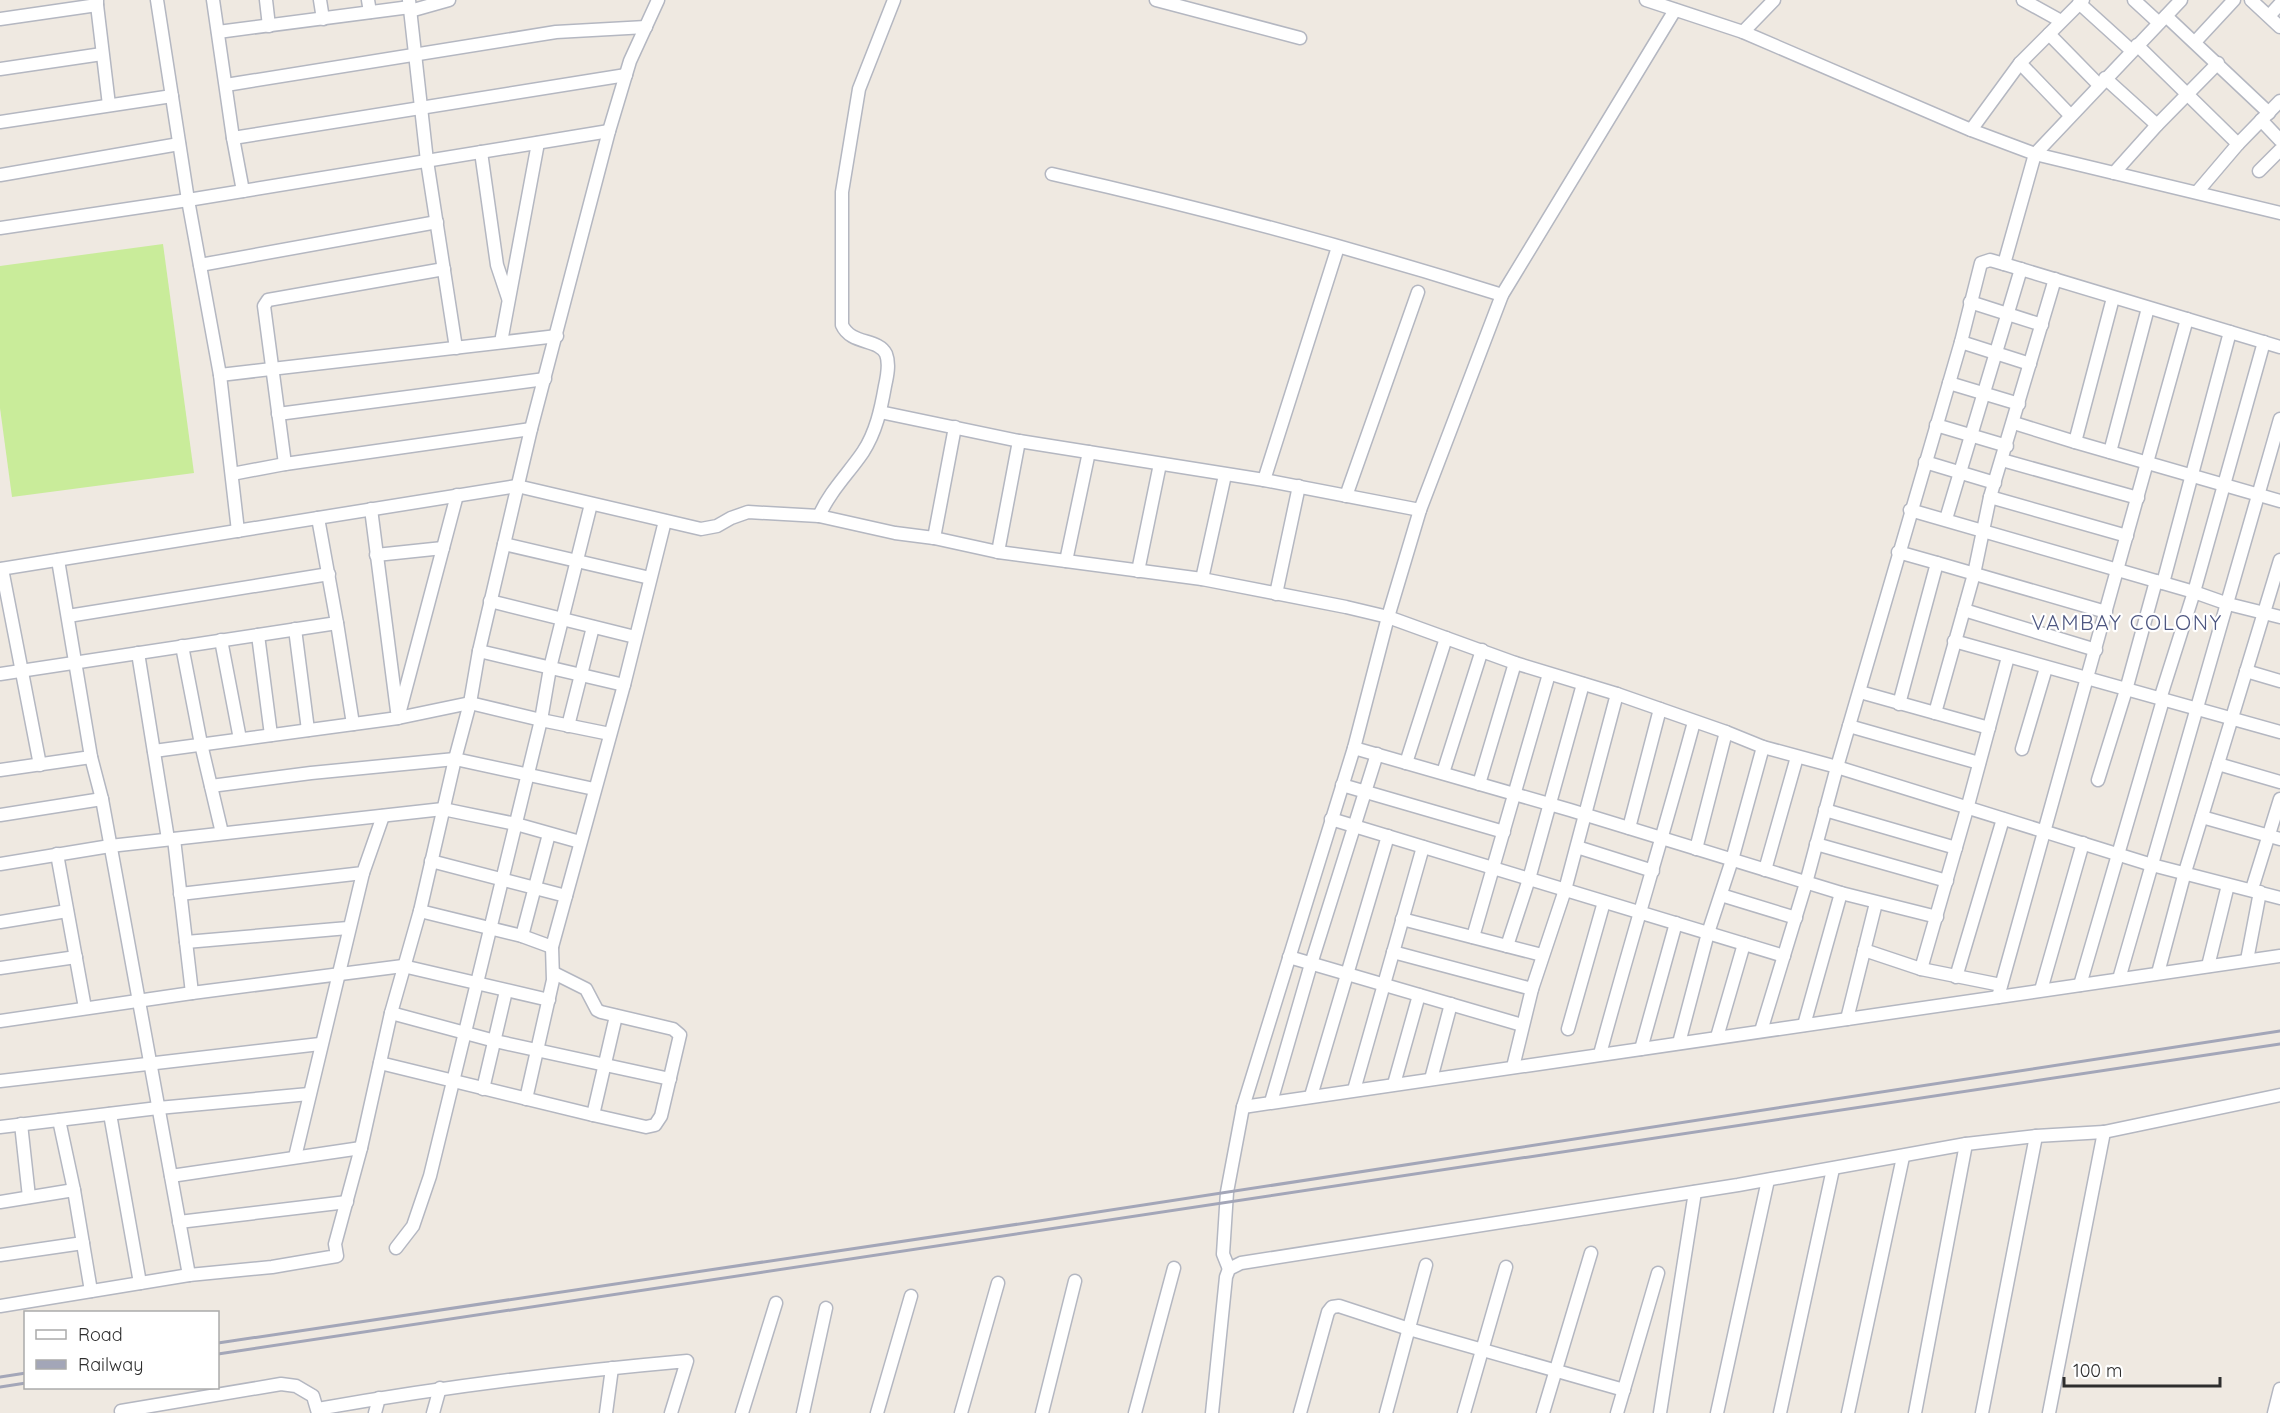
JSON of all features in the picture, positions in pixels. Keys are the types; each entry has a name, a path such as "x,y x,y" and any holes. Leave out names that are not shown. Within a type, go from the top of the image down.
{"street":[{"path":"157,0 188,200 220,375 238,531"},
{"path":"213,0 243,191"},
{"path":"266,0 269,26"},
{"path":"320,0 323,19"},
{"path":"219,32 323,19 369,6 410,6 450,0"},
{"path":"0,1306 189,1275 272,1267 337,1256 335,1244 361,1148 403,966 420,911 454,759 470,702 490,601 531,429 609,131 630,61 658,0"},
{"path":"819,516 827,497 863,452 871,437 880,412 888,371 885,353 880,348 851,337 842,325 842,192 859,88 894,0"},
{"path":"1156,0 1184,4 1300,38"},
{"path":"1646,0 1743,32 1971,130 2035,154 2278,210"},
{"path":"1743,32 1774,0"},
{"path":"2023,0 2061,21"},
{"path":"2134,0 2195,42 2218,63 2265,117 2280,140"},
{"path":"2004,264 2035,154 2181,0"},
{"path":"2195,42 2234,0"},
{"path":"2251,0 2280,27"},
{"path":"1971,130 2020,63 2081,2 2188,93 2238,144"},
{"path":"0,19 42,6 97,3 109,105"},
{"path":"2269,16 2280,4"},
{"path":"410,6 427,160 456,348"},
{"path":"1212,1413 1227,1273 1222,1254 1227,1192 1243,1107 1354,748 1388,617 1420,510 1502,295 1675,10"},
{"path":"226,85 556,32 646,27"},
{"path":"2049,33 2102,81 2157,125"},
{"path":"0,69 102,54"},
{"path":"2020,63 2070,115"},
{"path":"2114,173 2218,63"},
{"path":"233,138 626,75"},
{"path":"0,122 172,96"},
{"path":"2198,191 2238,144 2280,101"},
{"path":"0,228 188,200 609,131"},
{"path":"501,342 538,142"},
{"path":"0,175 179,144"},
{"path":"2259,171 2280,150"},
{"path":"481,152 497,265 509,300"},
{"path":"1052,174 1173,201 1276,228 1502,295"},
{"path":"200,265 437,222"},
{"path":"1264,480 1338,247"},
{"path":"1761,1031 1796,918 1981,263 1990,260 2280,347"},
{"path":"285,464 264,306 268,300 444,268"},
{"path":"1946,519 2021,269"},
{"path":"1935,712 1974,574 1990,496 2014,423 2055,279"},
{"path":"1346,496 1418,292"},
{"path":"2075,442 2113,298"},
{"path":"1970,302 2042,325"},
{"path":"2110,452 2148,308"},
{"path":"1999,991 2187,319"},
{"path":"2098,780 2192,475 2230,332"},
{"path":"220,375 556,336"},
{"path":"1960,342 2030,364"},
{"path":"2080,985 2264,342"},
{"path":"278,414 545,379"},
{"path":"1948,383 2019,404"},
{"path":"880,412 1019,441 1299,486 1420,510"},
{"path":"2119,979 2280,419"},
{"path":"2014,423 2280,501"},
{"path":"1936,425 2007,446"},
{"path":"934,538 955,428"},
{"path":"231,474 285,464 531,429"},
{"path":"998,552 1019,441"},
{"path":"1066,561 1089,452"},
{"path":"2002,460 2138,498"},
{"path":"1925,462 1995,483"},
{"path":"1138,571 1160,464"},
{"path":"1202,579 1225,475"},
{"path":"40,765 1,569 517,486 701,529 717,526 730,518 748,512 819,516 998,552 1202,579 1388,617 1515,663 1617,694 1762,747 1837,767 2152,865 2280,898"},
{"path":"1276,594 1299,486"},
{"path":"398,718 457,495"},
{"path":"1990,496 2127,536"},
{"path":"396,1248 409,1233 417,1218 430,1176 503,880 526,774 541,720 550,668 591,504"},
{"path":"371,509 398,718"},
{"path":"1910,510 2280,617"},
{"path":"318,518 353,724"},
{"path":"526,1099 554,973 552,947 624,685 665,521"},
{"path":"504,544 650,578"},
{"path":"376,555 443,548"},
{"path":"1898,552 2106,612"},
{"path":"58,560 91,757 102,799 189,1275"},
{"path":"2158,973 2185,872 2264,612 2278,577 2280,560"},
{"path":"1899,704 1937,563"},
{"path":"68,616 329,574"},
{"path":"490,601 635,637"},
{"path":"1964,610 2096,650"},
{"path":"0,674 337,622"},
{"path":"568,726 593,627"},
{"path":"295,629 308,730"},
{"path":"258,635 271,735"},
{"path":"1406,763 1446,638"},
{"path":"221,640 240,739"},
{"path":"1954,641 2280,732"},
{"path":"182,646 201,744 222,833"},
{"path":"1443,774 1482,650"},
{"path":"479,651 624,685"},
{"path":"138,653 180,894 192,993"},
{"path":"1921,969 2008,657"},
{"path":"1479,784 1515,663"},
{"path":"2022,749 2046,668"},
{"path":"2246,671 2280,681"},
{"path":"1473,937 1550,674"},
{"path":"1507,946 1529,879 1583,684"},
{"path":"1860,692 1989,728"},
{"path":"1513,1067 1532,989 1565,890 1617,694"},
{"path":"154,751 398,718 470,702 610,734"},
{"path":"1629,828 1660,710"},
{"path":"1600,1054 1639,912 1663,839 1694,722"},
{"path":"1849,726 1979,763"},
{"path":"1696,849 1726,732"},
{"path":"1679,1043 1762,747"},
{"path":"1354,748 1550,804 1806,883 1937,917"},
{"path":"1271,1102 1311,964 1377,754"},
{"path":"0,770 91,757"},
{"path":"1764,870 1797,757"},
{"path":"211,786 454,759 594,789"},
{"path":"2218,764 2280,782"},
{"path":"1342,785 1504,832"},
{"path":"0,815 102,799"},
{"path":"2247,960 2256,890 2275,837 2280,800"},
{"path":"0,864 110,846 443,809 516,824 580,842"},
{"path":"1825,810 1956,848"},
{"path":"295,1157 348,928 363,873 383,816"},
{"path":"2202,817 2275,837"},
{"path":"1331,819 1784,956"},
{"path":"1956,976 2003,819"},
{"path":"522,936 549,834"},
{"path":"1311,1096 1388,836"},
{"path":"2041,990 2083,843"},
{"path":"1816,844 1947,881"},
{"path":"1354,1090 1423,846"},
{"path":"1577,847 1653,871"},
{"path":"57,854 85,1008"},
{"path":"431,861 566,896"},
{"path":"180,894 363,873"},
{"path":"2208,966 2228,885"},
{"path":"1804,1025 1841,893"},
{"path":"1721,895 1796,918"},
{"path":"1568,1029 1604,902"},
{"path":"1847,1019 1876,903"},
{"path":"0,922 67,911"},
{"path":"420,911 522,936 552,947"},
{"path":"1402,919 1542,955"},
{"path":"1641,1049 1676,923"},
{"path":"186,942 348,928"},
{"path":"1717,1037 1744,944"},
{"path":"1864,950 1921,969 1956,976 1999,991"},
{"path":"1393,952 1532,989"},
{"path":"1243,1107 1847,1019 1999,991 2041,990 2280,956"},
{"path":"0,969 76,957"},
{"path":"1289,957 1522,1025"},
{"path":"0,1021 403,966 549,1000"},
{"path":"380,1063 646,1127 655,1125 661,1116 680,1040 678,1032 597,1010 586,989 554,973"},
{"path":"483,1089 507,991"},
{"path":"1394,1084 1419,995"},
{"path":"1431,1079 1451,1004"},
{"path":"392,1013 495,1041 670,1079"},
{"path":"593,1115 615,1016"},
{"path":"0,1081 320,1044"},
{"path":"0,1127 158,1108 309,1094"},
{"path":"1227,1273 1241,1263 1695,1192 1903,1157 1966,1144 2036,1136 2104,1132 2280,1095"},
{"path":"110,1114 140,1283"},
{"path":"59,1120 74,1190 91,1291"},
{"path":"21,1124 29,1197"},
{"path":"2049,1413 2104,1132"},
{"path":"1982,1413 2036,1136"},
{"path":"1915,1413 1966,1144"},
{"path":"171,1176 361,1148"},
{"path":"1848,1413 1903,1157"},
{"path":"1780,1413 1833,1169"},
{"path":"1717,1413 1768,1180"},
{"path":"0,1202 74,1190"},
{"path":"1660,1413 1695,1192"},
{"path":"179,1222 347,1202"},
{"path":"0,1255 83,1243"},
{"path":"1543,1413 1591,1253"},
{"path":"1386,1413 1426,1265"},
{"path":"1464,1413 1506,1267"},
{"path":"1135,1413 1174,1268"},
{"path":"1617,1413 1658,1273"},
{"path":"1042,1413 1075,1281"},
{"path":"961,1413 998,1283"},
{"path":"877,1413 911,1296"},
{"path":"742,1413 776,1304"},
{"path":"1300,1413 1328,1312 1332,1307 1339,1306 1409,1329 1624,1390"},
{"path":"803,1413 826,1308"},
{"path":"121,1411 281,1384 304,1389 313,1396 318,1411 440,1388 687,1361 671,1413"},
{"path":"606,1413 612,1368"},
{"path":"433,1413 440,1388"},
{"path":"2274,1413 2280,1389"},
{"path":"375,1413 379,1398"}],"green space":[{"path":"163,244 194,473 12,497 0,408 0,266"}],"railway":[{"path":"219,1343 1039,1221 2280,1031"},
{"path":"219,1354 2280,1044"},
{"path":"0,1377 24,1373"},
{"path":"0,1387 24,1383"}],"district":[{"name":"VAMBAY COLONY","path":"2127,623"}]}
